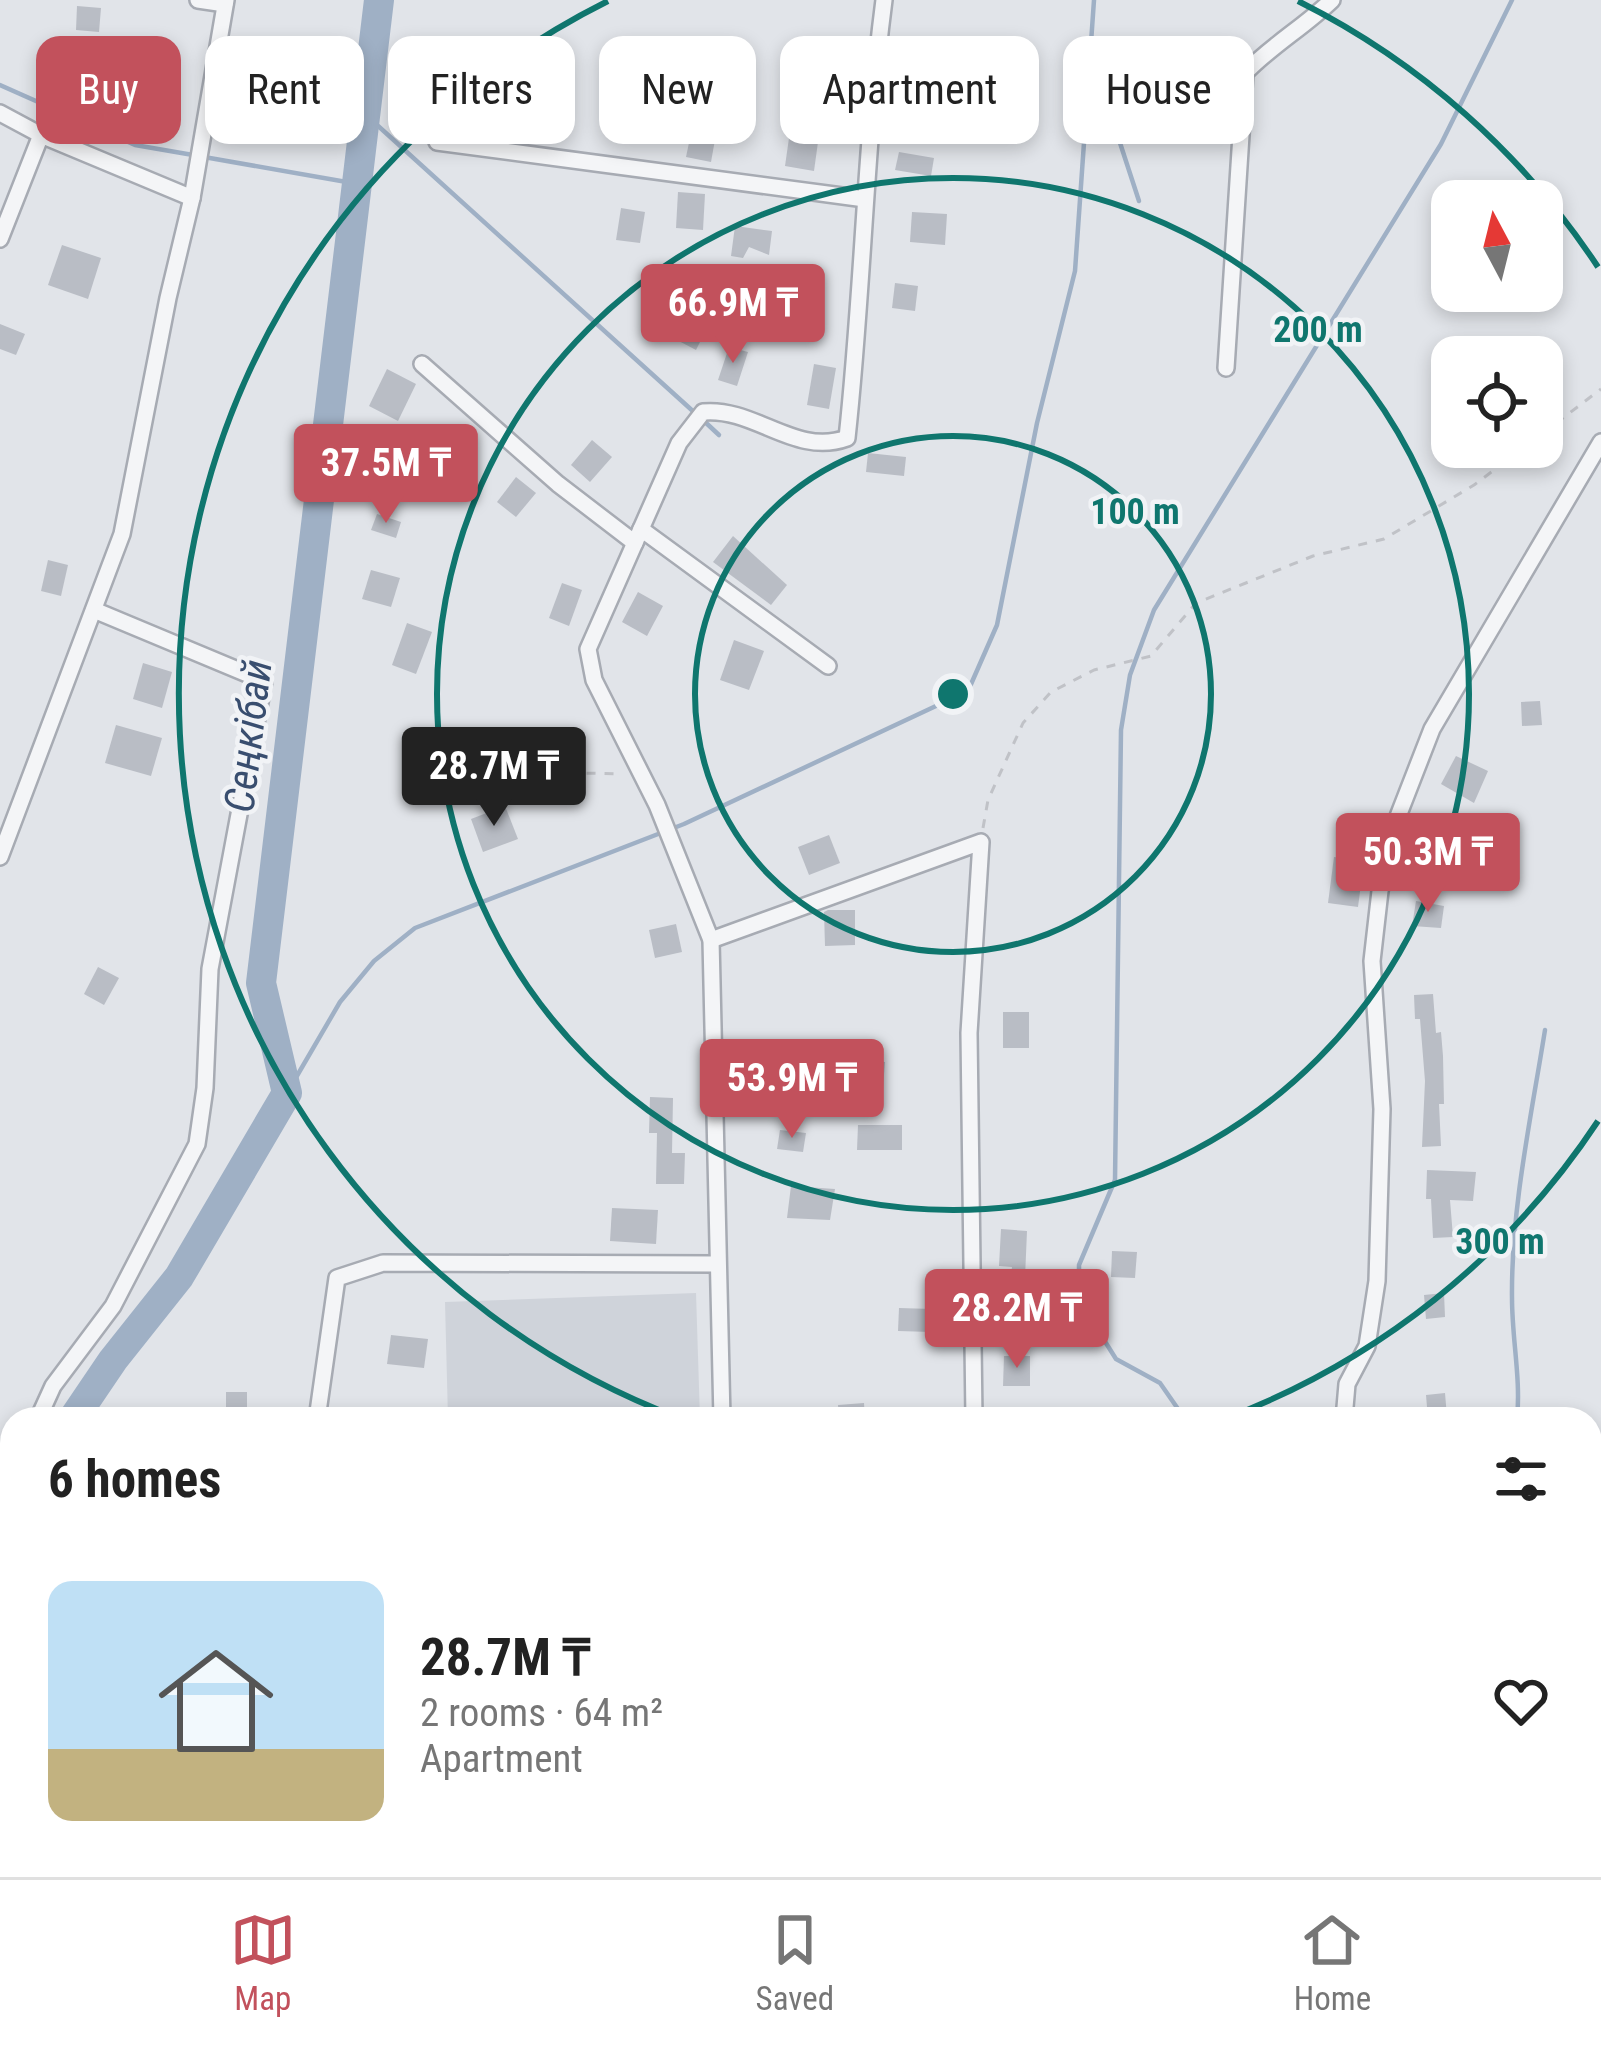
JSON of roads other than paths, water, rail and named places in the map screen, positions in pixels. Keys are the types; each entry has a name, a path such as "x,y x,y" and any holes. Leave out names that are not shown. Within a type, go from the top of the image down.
{"street":[{"path":"0,857 122,534 192,198 225,2 198,0"},
{"path":"722,1407 711,940 657,805 594,680 588,650 679,443 703,412 724,410 801,442 827,446 848,438 860,324 871,100 884,0"},
{"path":"1226,368 1245,73 1269,48 1297,34 1332,0"},
{"path":"0,113 36,132"},
{"path":"0,239 37,144"},
{"path":"63,144 192,198"},
{"path":"452,144 865,199"},
{"path":"422,364 559,484 828,666"},
{"path":"1345,1407 1347,1384 1367,1346 1376,1281 1382,1109 1372,961 1380,891 1397,819 1432,729 1601,442"},
{"path":"43,1407 53,1385 113,1306 197,1144 205,1088 210,968 264,681 94,610"},
{"path":"711,940 981,842 969,1033 974,1407"},
{"path":"319,1407 337,1278 383,1263 717,1264"}],"waterway":[{"name":"Сеңкібай","path":"81,1407 179,1277 287,1093 261,983 379,0"},
{"path":"287,1093 340,1002 374,961 415,928 684,824 968,691 997,625 1037,423 1075,271 1094,0"},
{"path":"1177,1407 1160,1383 1116,1359 1079,1300 1079,1265 1115,1180 1121,730 1130,675 1154,610 1441,144 1512,0"},
{"path":"0,85 135,145 193,155"},
{"path":"366,115 695,413"},
{"path":"1120,144 1139,201"},
{"path":"204,157 358,184"},
{"path":"704,421 719,435"},
{"path":"1517,1407 1512,1298 1515,1231 1545,1030"}]}
